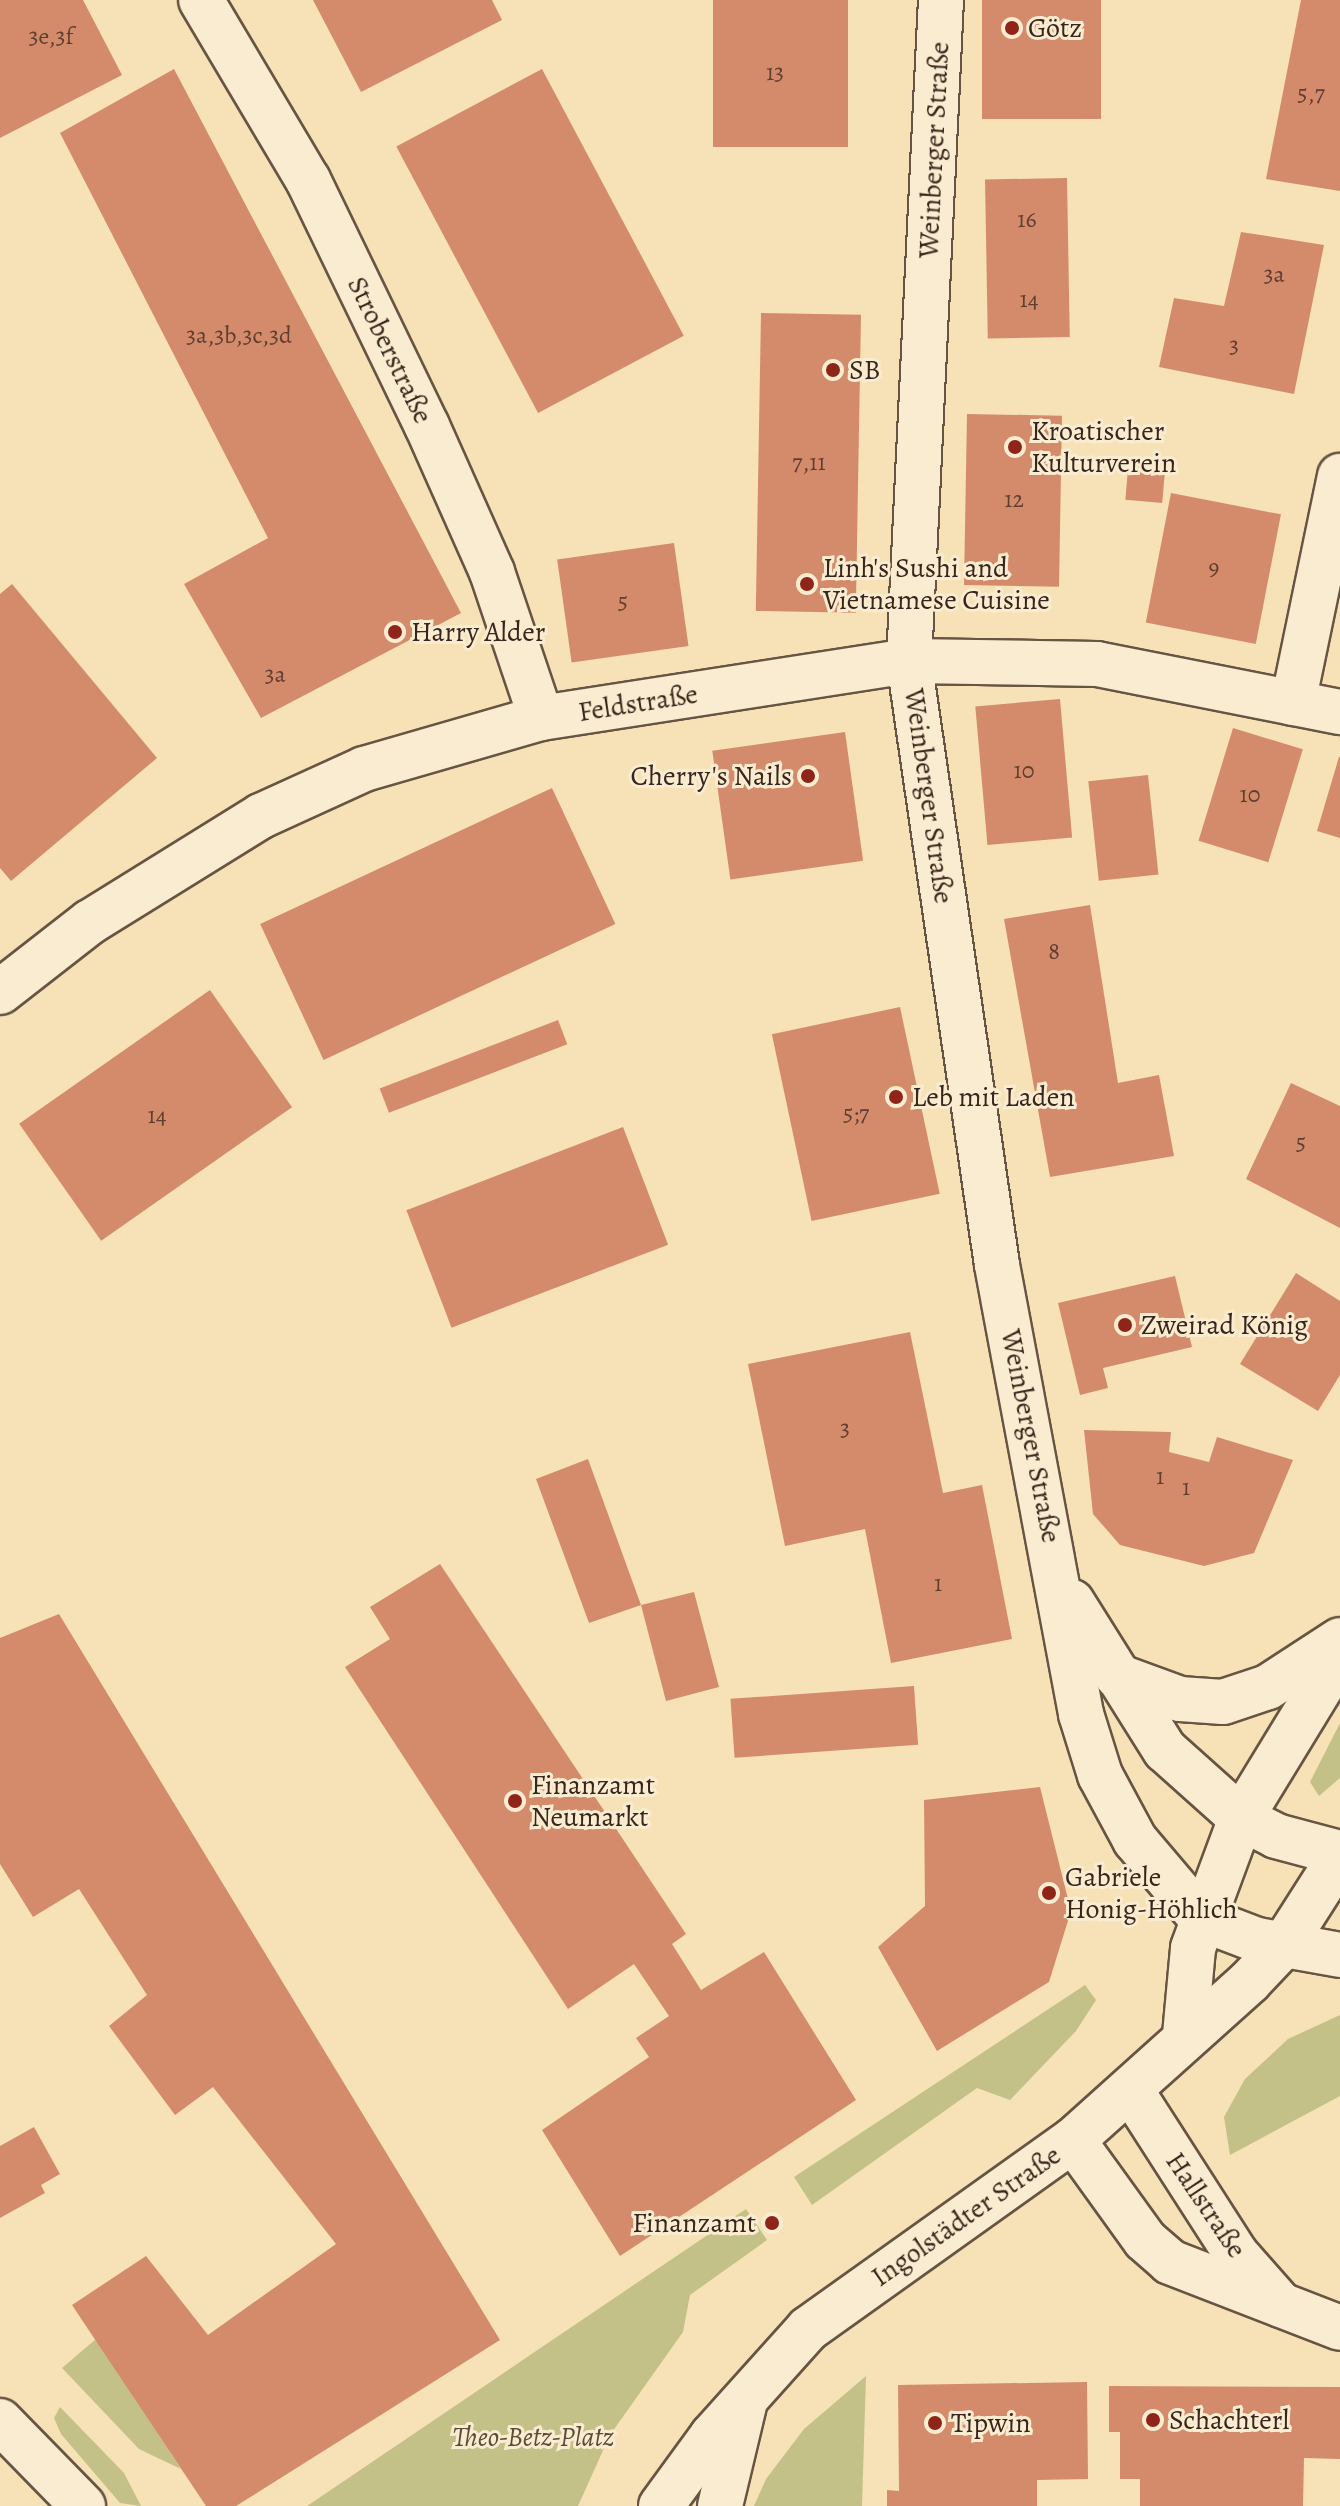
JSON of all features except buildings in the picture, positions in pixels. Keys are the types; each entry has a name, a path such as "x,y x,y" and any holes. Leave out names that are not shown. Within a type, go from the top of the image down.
{"street":[{"name":"Stroberstraße","path":"201,0 308,180 427,426 492,572 541,718"},
{"name":"Weinberger Straße","path":"941,0 909,661 997,1265 1060,1583 1081,1714 1100,1775 1153,1868 1202,1919"},
{"path":"1293,703 1340,476"},
{"name":"Feldstraße","path":"0,992 116,905 261,816 364,769 541,718 909,661 1097,664 1340,712"},
{"name":"Weinberger Straße","path":"1060,1583 1165,1750 1241,1818 1276,1836 1340,1855"},
{"path":"1117,1676 1180,1699 1223,1702 1268,1687 1340,1640"},
{"path":"1185,2035 1186,1983 1202,1919 1241,1818 1340,1656"},
{"name":"Ingolstädter Straße","path":"661,2506 746,2395 834,2309 1073,2140 1132,2092 1185,2035 1283,1946 1340,1855"},
{"path":"1202,1919 1283,1946 1340,1955"},
{"name":"Hallstraße","path":"1132,2092 1236,2254 1288,2312"},
{"name":"Hallstraße","path":"1073,2140 1155,2249 1202,2277 1288,2312 1340,2328"},
{"path":"720,2506 746,2395"},
{"path":"0,2421 83,2506"}],"green space":[{"path":"1340,1723 1340,1778 1319,1796 1310,1782"},
{"path":"1085,1985 1096,2000 1076,2031 1010,2100 977,2088 812,2205 794,2177"},
{"path":"1340,2015 1340,2096 1230,2155 1224,2117 1245,2079 1288,2039"},
{"name":"Theo-Betz-Platz","path":"746,2209 767,2240 690,2295 683,2332 610,2435 578,2506 307,2506"},
{"path":"96,2339 181,2469 139,2449 62,2368"},
{"path":"866,2376 862,2506 754,2506 766,2479 804,2429"},
{"path":"60,2407 124,2473 141,2506 120,2503 61,2434 54,2418"}],"place":[{"name":"Götz","path":"1012,28"},
{"name":"SB","path":"833,370"},
{"name":"Kroatischer Kulturverein","path":"1015,447"},
{"name":"Linh's Sushi and Vietnamese Cuisine","path":"807,584"},
{"name":"Harry Alder","path":"395,632"},
{"name":"Cherry's Nails","path":"808,776"},
{"name":"Leb mit Laden","path":"896,1097"},
{"name":"Zweirad König","path":"1125,1325"},
{"name":"Finanzamt Neumarkt","path":"515,1801"},
{"name":"Gabriele Honig-Höhlich","path":"1049,1893"},
{"name":"Finanzamt","path":"772,2223"},
{"name":"Schachterl","path":"1153,2420"},
{"name":"Tipwin","path":"935,2423"}]}
